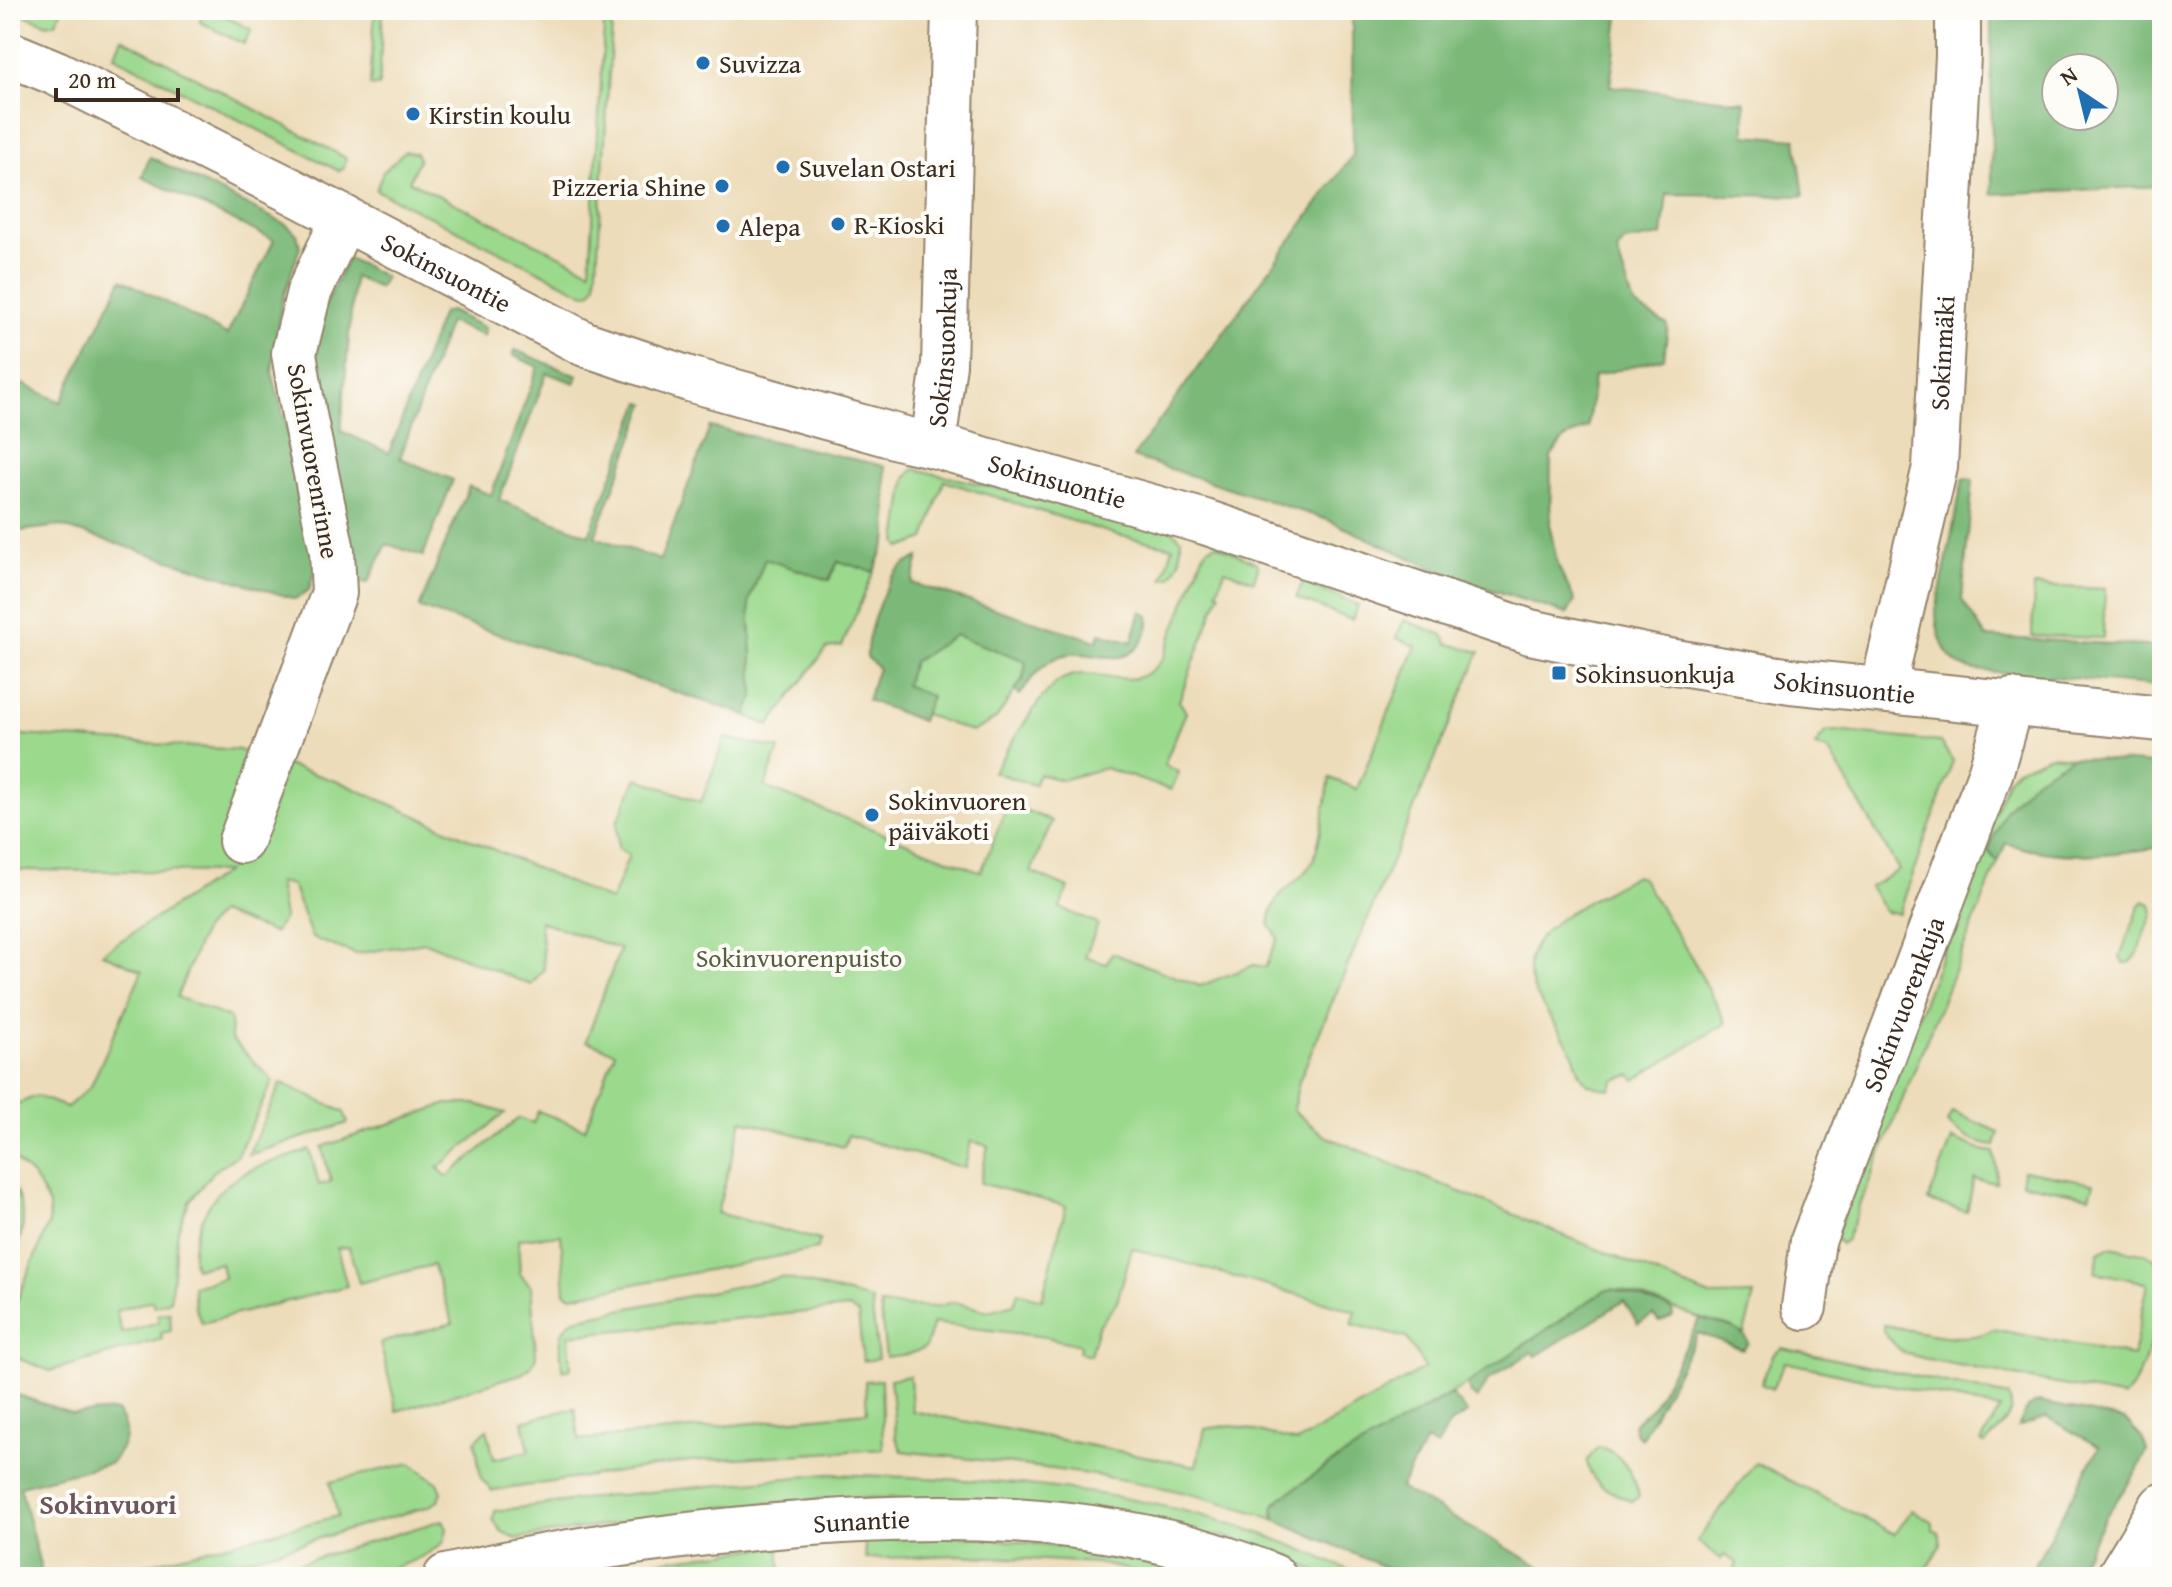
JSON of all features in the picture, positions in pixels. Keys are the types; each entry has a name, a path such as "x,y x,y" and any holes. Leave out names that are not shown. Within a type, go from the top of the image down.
{"street":[{"name":"Sokinsuonkuja","path":"933,445 944,364 954,10"},
{"name":"Sokinmäki","path":"1885,689 1935,467 1958,10"},
{"name":"Sokinsuontie","path":"10,54 56,73 344,218 585,344 689,379 1205,522 1530,632 1669,661 1791,681 2011,701 2162,719"},
{"name":"Sokinvuorenrinne","path":"241,841 334,593 332,551 294,353 309,292 344,218"},
{"name":"Sokinvuorenkuja","path":"1804,1307 1813,1241 2001,743 2011,701"},
{"path":"2119,1577 2162,1506"},
{"name":"Sunantie","path":"446,1577 510,1562 644,1539 819,1521 997,1517 1121,1532 1228,1558 1274,1577"}],"green space":[{"path":"11,10 62,10 56,22 48,24"},
{"path":"200,10 226,10 227,17 252,30 244,44 200,22"},
{"path":"375,10 383,10 379,86 370,85"},
{"path":"605,10 613,10 596,284 591,292 585,294 376,190 383,172 405,151 416,153 419,159 409,181 590,270"},
{"path":"1352,10 1620,10 1610,86 1745,102 1745,135 1796,139 1804,196 1667,194 1662,236 1624,242 1617,252 1634,305 1668,325 1664,358 1594,376 1588,427 1564,439 1551,457 1550,528 1558,566 1575,601 1567,614 1452,577 1328,520 1133,457 1353,155"},
{"path":"1991,10 2162,10 2162,186 1992,194"},
{"path":"122,38 346,158 344,168 339,171 114,56"},
{"path":"150,157 287,225 297,234 300,247 281,304 272,372 301,481 317,563 309,590 295,599 60,526 10,532 10,378 61,402 122,279 227,335 274,240 142,177"},
{"path":"348,258 385,277 379,288 354,277 341,431 389,453 442,313 450,311 485,328 484,336 449,322 400,458 453,480 423,556 387,544 368,583 355,581 303,350"},
{"path":"515,350 578,376 575,383 547,373 499,500 589,535 641,402 646,404 595,537 660,560 710,427 885,466 888,538 874,572 838,561 829,580 765,559 749,601 754,696 746,715 419,608 469,486 491,495 538,367 513,355"},
{"path":"914,469 1170,528 1181,539 1180,561 1171,577 1163,579 1173,547 1117,535 944,481 925,539 901,548 897,542 906,478"},
{"path":"1963,479 1973,480 1962,600 1986,637 2162,647 2162,686 1974,670 1959,665 1950,657 1940,638 1936,611"},
{"path":"1216,544 1257,563 1258,567 1254,581 1225,570 1217,591 1220,593 1179,701 1186,712 1164,765 1179,772 1171,790 1105,768 1061,780 1039,774 1034,785 993,772 1033,710 1059,681 1073,675 1087,674 1126,679 1138,677 1151,671 1163,659 1203,555"},
{"path":"919,557 912,583 1097,641 1100,633 1132,642 1141,611 1149,616 1147,631 1135,650 1126,655 1071,654 1054,659 1038,672 1020,695 1015,690 1023,680 1026,661 955,635 913,662 905,685 931,696 921,721 867,700 878,668 867,657 875,615 893,576"},
{"path":"765,559 829,580 838,561 874,572 842,646 827,648 769,726 746,715 754,696 749,601"},
{"path":"1303,582 1358,605 1352,620 1296,598"},
{"path":"2034,586 2105,589 2103,638 2032,636"},
{"name":"Sokinvuorenpuisto","path":"1404,620 1443,635 1448,644 1480,652 1299,1081 1293,1110 1325,1136 1710,1296 1754,1295 1744,1334 1621,1290 1605,1290 1467,1384 1330,1464 1281,1498 1275,1503 1273,1514 1276,1520 1231,1505 1138,1483 902,1451 896,1438 890,1379 910,1376 912,1411 1196,1466 1205,1429 1232,1425 1297,1442 1425,1368 1407,1338 1352,1324 1356,1311 1132,1248 1117,1302 1098,1327 1090,1355 1079,1352 1080,1345 1046,1337 933,1323 925,1348 886,1357 880,1305 935,1307 954,1302 988,1311 1014,1304 1018,1292 1042,1299 1066,1206 980,1183 988,1146 971,1141 965,1168 848,1135 844,1147 742,1120 717,1213 820,1240 817,1249 572,1296 565,1293 561,1235 518,1239 520,1274 531,1286 536,1357 530,1368 521,1374 397,1411 380,1343 453,1323 433,1265 359,1283 349,1247 337,1248 347,1286 202,1323 195,1308 193,1286 224,1278 221,1263 195,1268 194,1245 206,1211 216,1196 241,1175 310,1150 319,1185 331,1182 322,1147 447,1104 476,1104 505,1113 438,1168 447,1177 519,1118 533,1123 538,1111 585,1129 615,1052 586,1041 620,949 540,921 544,969 531,985 425,942 356,954 312,938 292,885 278,882 284,918 274,933 219,913 204,929 177,997 230,1018 231,1039 273,1081 237,1155 213,1172 189,1202 178,1230 170,1301 154,1306 152,1300 116,1311 122,1333 159,1322 157,1315 170,1312 171,1331 161,1333 162,1339 50,1371 10,1355 10,1317 49,1223 49,1205 35,1179 10,1155 10,1107 36,1096 67,1107 91,1086 142,971 102,953 226,872 10,870 10,734 239,750 342,783 611,901 629,855 618,849 617,822 637,778 701,802 725,738 779,749 765,787 981,872 1008,803 1052,821 1031,872 1068,888 1060,908 1098,924 1085,957 1106,964 1112,953 1200,986 1254,965 1265,967 1278,938 1269,924 1275,902 1311,864 1320,836 1330,778 1357,789 1416,646 1396,638"},
{"path":"955,635 1027,661 1022,680 996,719 972,732 924,714 931,696 905,685 913,662"},
{"path":"1826,732 1940,742 1953,761 1899,913 1885,912 1870,887 1899,870 1829,751 1815,746"},
{"path":"2050,755 2072,757 2035,779 1988,851 1998,862 1846,1240 1841,1244 1835,1237 2008,778 2017,769"},
{"path":"2072,757 2162,765 2162,847 2083,855 2044,852 2006,843 1998,862 1988,851 2005,810 2035,779"},
{"path":"1635,875 1641,877 1693,960 1726,1023 1635,1080 1631,1075 1614,1080 1610,1089 1598,1088 1584,1079 1571,1050 1539,1000 1529,972 1530,959 1535,945 1554,924"},
{"path":"2144,901 2151,904 2153,913 2136,956 2125,964 2120,957"},
{"path":"281,1083 344,1112 348,1123 248,1155"},
{"path":"1952,1112 1999,1132 1995,1146 1975,1141 1953,1128 1947,1123"},
{"path":"1952,1139 1994,1152 1996,1183 1974,1179 1967,1212 1928,1201"},
{"path":"2023,1170 2094,1183 2090,1196 2022,1183"},
{"path":"16,1191 23,1220 10,1265 10,1206"},
{"path":"2109,1247 2155,1258 2162,1273 2160,1304 2152,1340 2139,1374 2124,1397 1903,1353 1883,1332 1883,1325 1969,1337 1993,1329 2133,1356 2148,1283 2095,1272 2099,1252"},
{"path":"782,1277 871,1300 878,1359 863,1361 858,1314 849,1308 569,1335 571,1369 562,1370 562,1335 575,1319"},
{"path":"1613,1289 1666,1307 1672,1310 1673,1316 1659,1322 1653,1315 1638,1324 1624,1301 1536,1356 1532,1352 1488,1380 1477,1399 1470,1393 1467,1384 1471,1381 1605,1290"},
{"path":"1700,1319 1735,1329 1748,1343 1743,1349 1698,1333 1641,1439 1633,1424 1653,1406"},
{"path":"1782,1348 2008,1396 2011,1409 2005,1422 1985,1444 1981,1442 2000,1409 1785,1362 1772,1389 1761,1384 1773,1355"},
{"path":"881,1380 883,1449 691,1461 492,1491 481,1478 475,1441 487,1429 494,1459 529,1451 523,1421 575,1408 579,1440 867,1412 865,1381"},
{"path":"15,1394 73,1414 117,1411 125,1432 123,1444 111,1463 20,1486 43,1577 10,1577 10,1408"},
{"path":"1451,1394 1467,1413 1450,1424 1437,1447 1426,1441 1400,1488 1559,1577 1407,1577 1276,1520 1273,1507 1281,1498 1330,1464"},
{"path":"2039,1402 2125,1420 2142,1438 2147,1451 2106,1516 2073,1577 2028,1577 2099,1447 2046,1417 2018,1427 2027,1408"},
{"path":"1598,1447 1613,1453 1630,1472 1639,1496 1633,1502 1604,1488 1592,1477 1587,1461"},
{"path":"410,1463 438,1483 442,1492 430,1506 185,1577 97,1577 338,1516 330,1482"},
{"path":"1755,1463 1895,1534 1912,1510 1933,1522 1933,1530 1939,1533 1941,1544 1922,1577 1732,1577 1737,1563 1724,1555 1721,1559 1697,1541"},
{"path":"827,1474 984,1481 1140,1501 1257,1532 1364,1577 1328,1577 1277,1553 1226,1537 890,1498 820,1499 726,1507 516,1539 501,1531 493,1520 495,1511"},
{"path":"443,1520 447,1528 444,1542 424,1556 401,1565 352,1575 252,1577"},
{"path":"957,1535 1141,1555 1223,1577 1162,1577 1096,1563 957,1555 866,1559 864,1539"},
{"path":"779,1546 781,1568 709,1577 525,1577"}],"place":[{"name":"Suvizza","path":"703,63"},
{"name":"Kirstin koulu","path":"413,114"},
{"name":"Suvelan Ostari","path":"783,167"},
{"name":"Pizzeria Shine","path":"722,186"},
{"name":"R-Kioski","path":"838,224"},
{"name":"Alepa","path":"723,226"},
{"name":"Sokinsuonkuja","path":"1559,673"},
{"name":"Sokinvuoren päiväkoti","path":"872,815"}],"district":[{"name":"Sokinvuori","path":"108,1503"}]}
